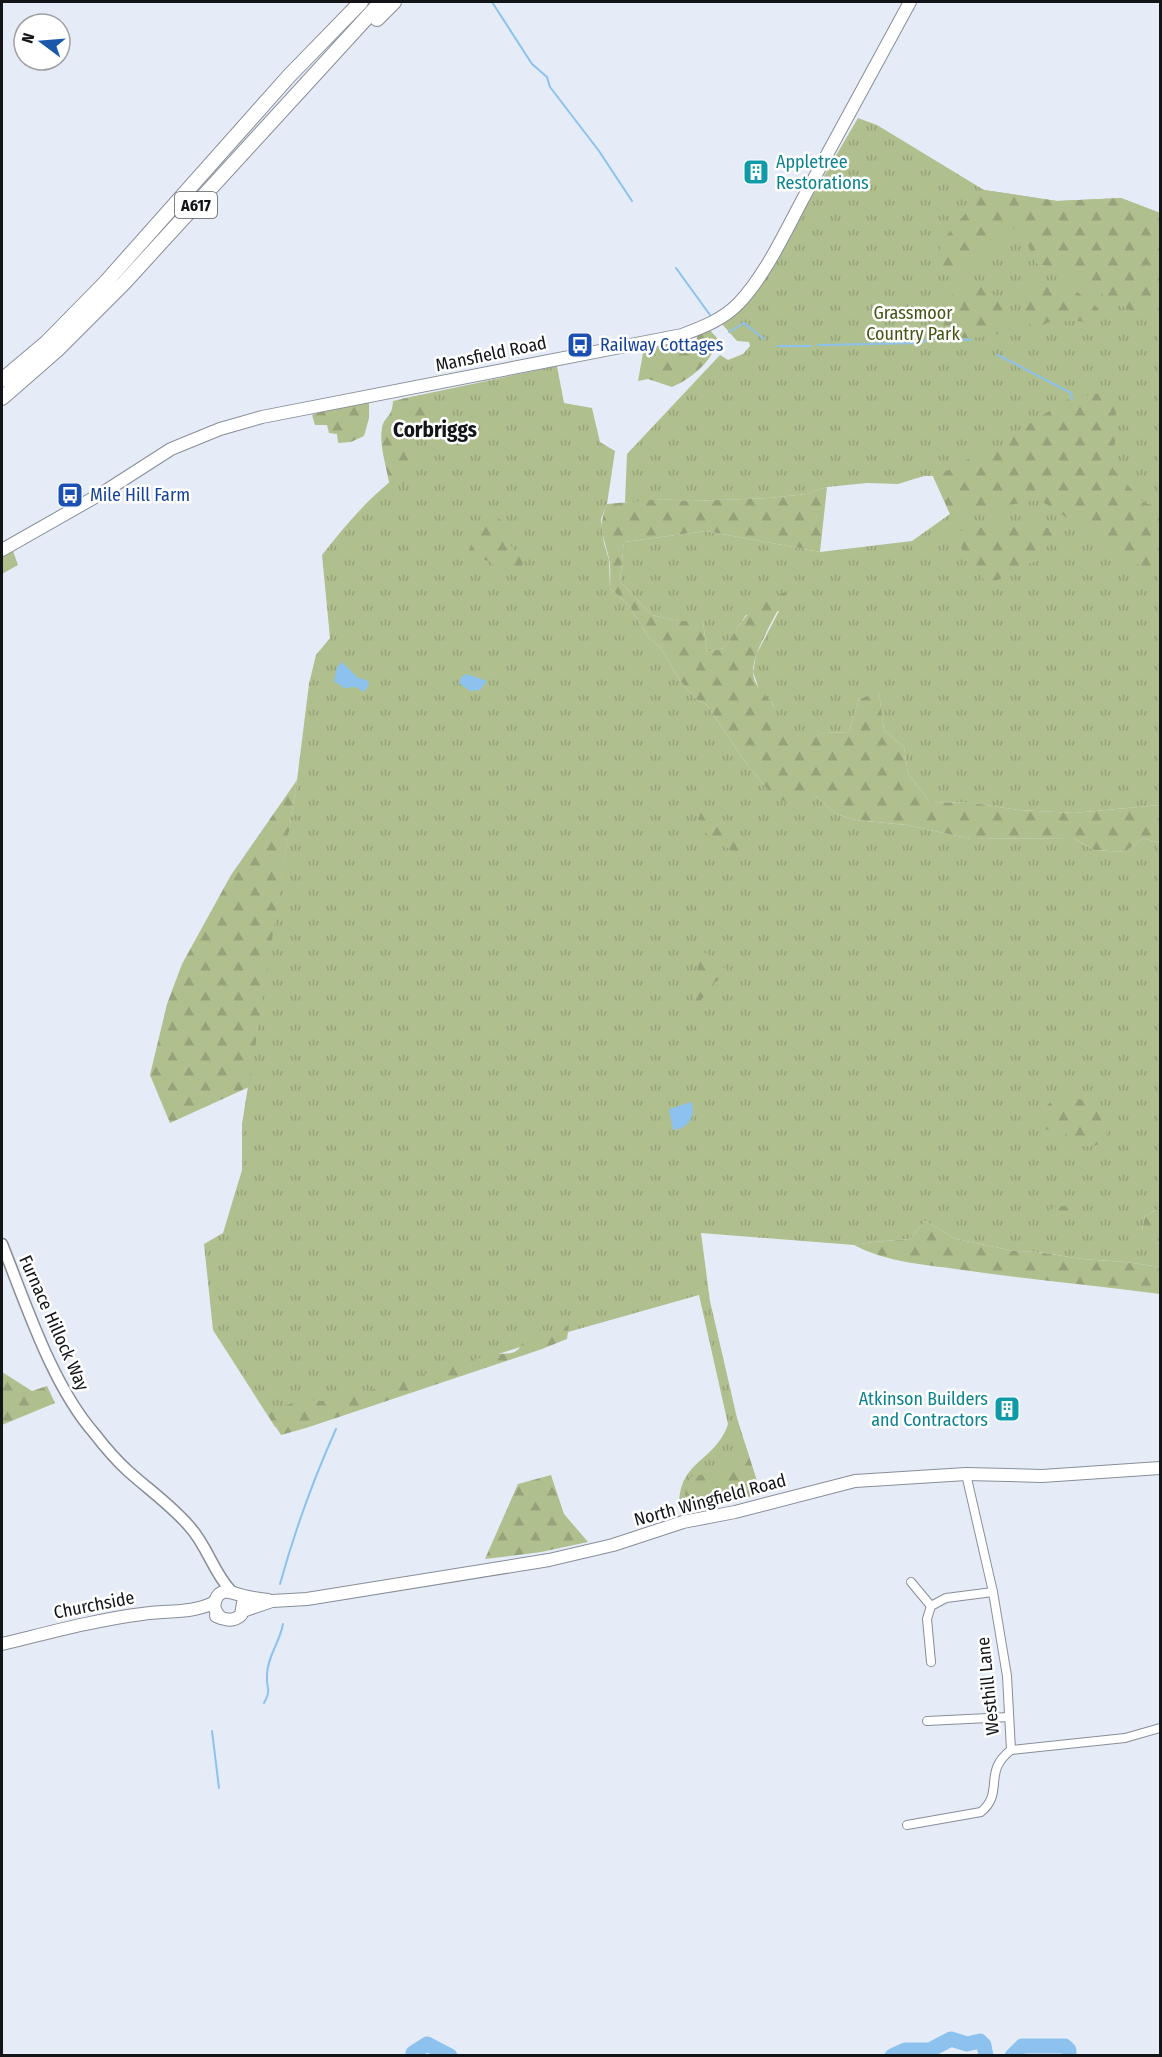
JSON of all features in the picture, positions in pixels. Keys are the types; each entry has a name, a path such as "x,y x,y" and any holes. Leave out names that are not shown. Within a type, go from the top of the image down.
{"highway":[{"name":"A617","path":"2,380 46,342 105,283 289,76 361,2"},
{"name":"A617","path":"2,398 57,350 124,283 381,2"},
{"path":"331,57 357,39 394,2"}],"main road":[{"name":"Mansfield Road","path":"2,550 104,492 171,449 220,429 262,417 682,335 720,319 739,303 763,269 910,2"},
{"name":"North Wingfield Road","path":"235,1593 272,1601 307,1599 549,1560 614,1545 684,1522 735,1512 855,1481 966,1474 1042,1476 1161,1468"},
{"path":"224,1592 235,1593 243,1602 243,1611 233,1620 221,1618 215,1611 216,1599 224,1592"},
{"name":"Churchside","path":"194,1610 216,1599"},
{"name":"North Wingfield Road","path":"243,1611 272,1601"},
{"name":"Churchside","path":"2,1644 144,1613 194,1610 221,1618"}],"street":[{"name":"Furnace Hillock Way","path":"2,1244 51,1363 76,1409 92,1432 127,1470 155,1492 190,1526 203,1544 218,1575 235,1593"},
{"name":"Westhill Lane","path":"907,1825 981,1812 990,1805 994,1792 995,1770 1000,1758 1011,1750 1007,1676 993,1592 966,1474"},
{"name":"Furnace Hillock Way","path":"216,1599 218,1575"},
{"path":"911,1582 931,1606"},
{"path":"931,1662 927,1619 931,1606 946,1598 993,1592"},
{"path":"927,1722 1009,1717"},
{"path":"1011,1750 1125,1738 1161,1728"}],"green space":[{"name":"Grassmoor Country Park","path":"858,118 877,125 984,190 1057,201 1121,198 1160,213 1160,805 1074,813 1018,810 974,803 930,802 908,774 904,747 884,730 879,693 859,699 849,732 825,733 790,746 780,728 773,704 760,692 753,672 756,655 779,611 746,615 724,648 707,652 703,621 679,621 652,615 620,582 624,542 706,531 820,552 912,541 950,514 933,476 924,476 898,484 867,483 827,487 807,494 769,498 692,501 663,499 625,502 627,454 720,355 728,360 743,354 750,346 749,342 737,341 722,324 777,256"},
{"path":"984,190 1057,201 1121,198 1160,213 1160,311 1147,316 1133,312 1059,269 1035,263 1023,233 1015,227 956,278 942,274 939,261 940,250 945,239"},
{"path":"972,280 1008,305 1012,319 1004,333 961,338 946,329 937,306 955,293 958,286"},
{"path":"1060,283 1071,287 1099,309 1091,322 1055,320 1037,327 1025,322 1020,311 1026,291 1042,284"},
{"path":"709,329 717,338 715,346 707,361 694,374 672,387 648,379 638,381 643,353 657,347 678,343 684,347 694,344 698,335"},
{"path":"557,366 564,403 592,408 600,442 615,451 607,504 601,519 609,560 610,588 630,607 649,638 660,647 681,682 697,700 707,705 741,756 767,789 798,803 811,793 836,814 856,820 907,825 971,839 1073,838 1094,850 1125,852 1143,838 1160,843 1160,1208 1145,1216 1142,1229 1160,1245 1160,1267 1014,1251 956,1239 925,1221 910,1239 854,1245 701,1233 710,1301 737,1418 761,1494 680,1514 683,1483 689,1472 722,1437 728,1424 699,1295 554,1336 275,1427 213,1330 204,1244 223,1233 242,1170 242,1124 297,780 309,684 316,655 330,638 322,555 360,510 405,470 401,399"},
{"path":"1110,391 1116,406 1113,469 1144,503 1160,507 1160,576 1142,567 1040,500 950,514 933,476 954,468 973,456 996,451 1010,436 1068,399"},
{"path":"421,395 434,419 428,424 416,421 408,427 411,477 402,485 389,482 382,448 383,424 391,411 393,401"},
{"path":"369,401 369,418 364,436 351,442 338,443 337,434 329,433 327,425 315,425 312,415 328,409"},
{"path":"827,487 820,552 706,531 624,542 620,582 652,615 679,621 703,621 707,652 724,648 738,627 756,607 788,591 761,643 753,672 759,688 772,703 790,745 825,733 849,732 859,699 879,692 884,730 904,747 908,774 930,802 974,803 1018,810 1074,813 1160,805 1160,843 1143,838 1125,852 1094,850 1073,838 971,839 907,825 856,820 836,814 815,795 811,794 798,803 784,801 767,789 741,756 707,705 697,700 681,682 660,647 649,638 630,607 610,588 610,562 602,532 602,519 607,504 663,499 692,501 769,498 807,494"},
{"path":"491,509 502,522 501,534 522,559 523,565 518,569 502,572 489,561 475,558 469,550 476,534 483,528 483,513"},
{"path":"1019,522 1058,530 1037,560 988,585 967,558 952,532"},
{"path":"13,551 18,565 2,574 2,557"},
{"path":"297,780 249,1087 170,1123 150,1075 167,1004 182,964 231,875"},
{"path":"701,813 744,846 745,860 704,832 698,818"},
{"path":"701,953 706,953 729,972 713,984 694,1010 694,984"},
{"path":"1059,1094 1090,1102 1097,1112 1106,1117 1106,1142 1093,1146 1075,1146 1067,1134 1040,1128 1037,1115"},
{"path":"1054,1207 1072,1207 1075,1212 1073,1217 1054,1215 1049,1211"},
{"path":"1160,1208 1160,1245 1142,1230 1145,1216"},
{"path":"925,1221 956,1239 1014,1251 1160,1267 1160,1294 917,1264 891,1259 854,1245 910,1239"},
{"path":"569,1325 567,1339 542,1349 306,1428 281,1435 266,1412 302,1400 324,1401 350,1396 493,1354 514,1352 518,1350 526,1335 541,1330 552,1333"},
{"path":"2,1372 32,1391 47,1386 55,1403 2,1425"},
{"path":"745,1444 761,1494 691,1511 684,1502 686,1486 692,1476 717,1473"},
{"path":"551,1475 564,1514 588,1542 541,1552 485,1559 518,1484"}],"water":[{"path":"342,662 358,678 367,680 369,685 364,692 356,687 344,688 334,681 337,667"},
{"path":"467,674 487,681 480,690 470,691 459,683 461,677"},
{"path":"691,1102 693,1112 690,1121 683,1127 673,1130 669,1109"}],"waterway":[{"path":"492,2 532,64 547,77 550,87 599,151 632,201"},
{"path":"676,268 710,315"},
{"path":"729,332 744,323 764,339"},
{"path":"818,345 921,343 930,338 971,340"},
{"path":"778,346 811,346"},
{"path":"998,355 1071,393 1072,399"},
{"path":"280,1584 305,1505 336,1429"},
{"path":"264,1703 268,1692 269,1662 283,1624"},
{"path":"212,1731 219,1788"},
{"path":"892,2056 905,2050 930,2050 951,2039 967,2044 980,2041 984,2045 986,2056"},
{"path":"413,2053 427,2044 450,2056"},
{"path":"1012,2056 1022,2046 1065,2046 1069,2050 1069,2056"}],"place":[{"name":"Appletree Restorations","path":"756,172"},
{"name":"Railway Cottages","path":"580,345"},
{"name":"Mile Hill Farm","path":"70,495"},
{"name":"Atkinson Builders and Contractors","path":"1007,1409"}],"district":[{"name":"Corbriggs","path":"435,430"}]}
